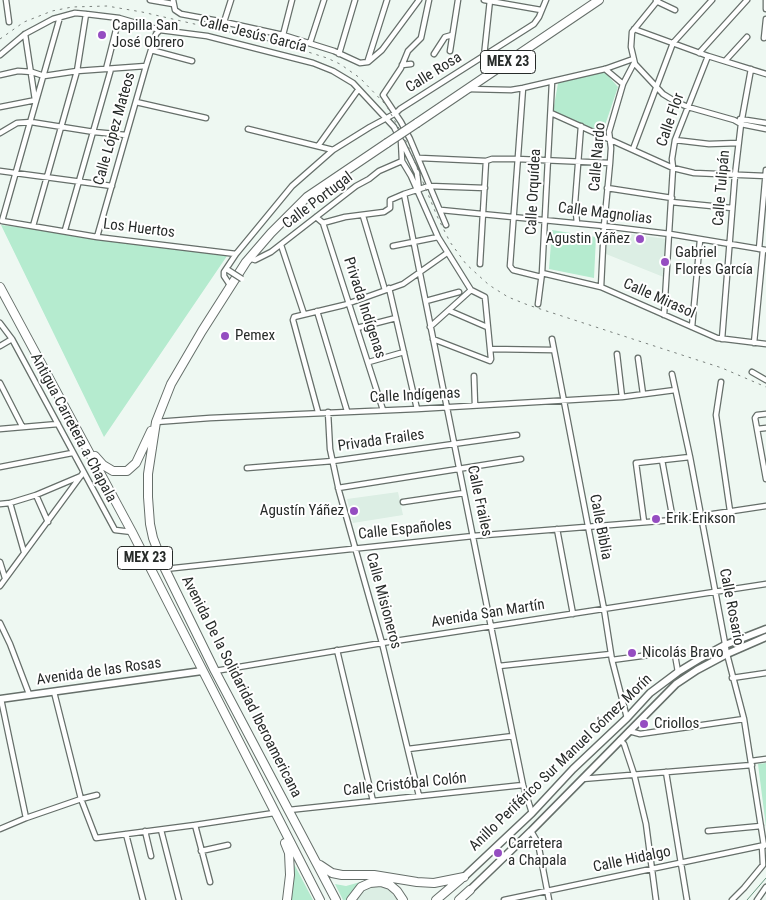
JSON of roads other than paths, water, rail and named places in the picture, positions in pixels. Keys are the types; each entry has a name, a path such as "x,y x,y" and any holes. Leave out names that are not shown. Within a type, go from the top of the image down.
{"highway":[{"name":"MEX 23","path":"467,89 576,18 599,0"},
{"name":"Avenida De la Solidaridad Iberoamericana","path":"336,900 215,671 165,569 153,538 148,497 148,474 156,422 163,402 181,366 230,285 249,258 288,215 307,198 467,89"},
{"name":"Avenida De la Solidaridad Iberoamericana","path":"0,287 132,532 278,822 320,900"},
{"path":"87,447 108,469 119,472 127,471 136,463 156,422"},
{"path":"278,822 289,853 289,889 287,900"},
{"path":"316,861 332,873 352,876 374,875 434,883 464,877"},
{"name":"Anillo Periférico Sur Manuel Gómez Morín","path":"436,900 464,877"},
{"path":"351,900 361,887 370,883 381,882 390,885 403,900"},
{"path":"463,900 470,890"},
{"name":"Anillo Periférico Sur Manuel Gómez Morín","path":"459,900 470,890"}],"street":[{"path":"6,0 9,22"},
{"path":"150,0 173,4 181,14 283,35 310,43 356,62 368,62 382,50 419,0"},
{"path":"224,22 230,0"},
{"path":"283,35 292,0"},
{"path":"310,43 324,0"},
{"path":"339,54 356,0"},
{"path":"368,62 387,0"},
{"path":"428,0 421,38 408,51 402,66 383,95 396,113 420,158 446,225"},
{"path":"450,51 458,0"},
{"path":"484,56 488,0 541,10"},
{"path":"528,0 529,7"},
{"name":"Calle Rosa","path":"236,254 292,186 333,150 396,113 534,24 546,0"},
{"path":"633,149 673,43 712,0"},
{"path":"699,52 747,0"},
{"path":"762,0 766,2 766,9"},
{"path":"675,10 657,1 634,29 631,37 633,61 664,94 688,108 734,120 766,123"},
{"name":"Calle Jesús García","path":"0,55 25,34 60,17 75,13 119,18 160,30 207,36 313,62 353,83 387,118 394,127 401,142 402,161"},
{"path":"33,226 77,71 86,14"},
{"path":"16,173 60,17"},
{"path":"65,230 94,132 119,18"},
{"path":"764,38 766,19"},
{"path":"634,29 708,56 766,74"},
{"name":"Calle López Mateos","path":"97,237 146,66 156,34 160,30"},
{"path":"25,34 36,100"},
{"path":"434,54 445,37 452,35"},
{"path":"725,61 748,37"},
{"path":"151,50 192,61"},
{"name":"Calle Flor","path":"664,315 672,200 672,159 675,140 708,56"},
{"path":"467,89 511,90 523,88 633,61"},
{"name":"Calle Nardo","path":"601,287 611,148 609,132 623,84 633,61"},
{"path":"402,66 411,64"},
{"path":"0,75 18,71 32,72 44,76 77,71 146,66"},
{"path":"606,69 623,84"},
{"name":"Calle Tulipán","path":"722,339 738,143 751,69"},
{"name":"Calle Orquídea","path":"538,304 542,275 552,82"},
{"path":"514,216 523,88"},
{"path":"318,146 358,90"},
{"path":"0,106 36,100"},
{"path":"136,102 206,118"},
{"path":"551,113 673,168 694,173 766,176"},
{"path":"742,121 766,129"},
{"path":"0,133 17,123 31,122 126,135"},
{"path":"577,223 576,203 581,126"},
{"path":"248,128 333,150"},
{"path":"675,140 709,144 738,143"},
{"path":"401,142 417,173 418,190"},
{"path":"420,158 486,161 492,159 517,159 610,163"},
{"path":"402,161 448,254 471,290 485,297 491,359 487,361 433,338"},
{"name":"Calle Portugal","path":"249,258 256,260 280,245 356,186 379,171 402,161"},
{"path":"480,264 486,161"},
{"path":"754,343 762,250 766,170"},
{"path":"0,171 112,186"},
{"name":"Los Huertos","path":"16,173 2,221 65,230 97,237 236,254"},
{"path":"316,217 323,223 345,217 363,216 388,210 390,200 430,186 484,188"},
{"path":"608,188 672,200 732,208"},
{"name":"Calle Frailes","path":"404,194 523,785 532,813"},
{"name":"Calle Magnolias","path":"441,210 545,219 670,234 762,250"},
{"path":"363,216 396,318 418,409"},
{"name":"Calle Mirasol","path":"514,216 511,269 522,273 542,275 601,287 722,339 766,344"},
{"name":"Privada Indígenas","path":"323,223 350,302 383,410"},
{"path":"393,246 438,237"},
{"path":"692,327 700,240"},
{"path":"280,245 304,314"},
{"path":"230,285 224,276 224,272 236,254"},
{"path":"318,412 293,319 296,316 350,302 403,284 448,254"},
{"path":"228,270 242,278"},
{"path":"430,327 450,311 471,290"},
{"path":"426,301 459,292"},
{"path":"317,311 348,411"},
{"path":"450,311 487,327"},
{"path":"358,328 396,318"},
{"name":"Antigua Carretera a Chapala","path":"0,323 12,339 58,424 82,475 115,530 132,532"},
{"path":"0,346 12,339"},
{"name":"Calle Biblia","path":"552,340 604,609 612,660 627,718"},
{"path":"490,349 553,350"},
{"path":"369,362 404,352"},
{"path":"617,354 622,397"},
{"path":"638,358 643,394"},
{"path":"752,372 766,380"},
{"name":"Calle Rosario","path":"672,374 690,457 732,678 744,719 764,846 762,865 732,900"},
{"path":"474,376 475,405"},
{"path":"0,382 22,426"},
{"path":"721,382 716,415 730,511"},
{"name":"Calle Indígenas","path":"156,422 622,397 676,390"},
{"name":"Calle Misioneros","path":"328,412 338,488 382,642 419,796"},
{"path":"766,414 757,415 755,418 766,479"},
{"path":"0,428 58,424"},
{"path":"757,430 766,428"},
{"name":"Privada Frailes","path":"247,468 333,461 517,435"},
{"path":"0,467 72,454"},
{"path":"644,522 636,462 690,457"},
{"path":"338,488 521,459"},
{"path":"662,460 672,520"},
{"path":"0,502 10,503 36,495 82,475"},
{"path":"0,586 82,475"},
{"path":"403,502 464,493"},
{"path":"36,495 48,522"},
{"path":"10,503 24,552"},
{"name":"Calle Españoles","path":"165,569 473,536 672,520 766,506"},
{"path":"557,529 573,614"},
{"path":"0,562 3,580"},
{"name":"Avenida San Martín","path":"215,671 382,642 766,584"},
{"path":"0,624 10,644 29,694"},
{"name":"Anillo Periférico Sur Manuel Gómez Morín","path":"464,877 532,813 650,693 678,672 726,645 766,630"},
{"name":"Anillo Periférico Sur Manuel Gómez Morín","path":"470,890 676,684 727,654 766,637"},
{"path":"337,650 373,801"},
{"path":"612,660 672,652 675,655 678,672"},
{"path":"499,666 611,654"},
{"name":"Avenida de las Rosas","path":"0,699 202,670"},
{"path":"732,678 766,673"},
{"path":"54,692 81,799 96,838 195,826 274,813"},
{"path":"0,699 26,818"},
{"path":"629,731 640,734 744,719"},
{"path":"408,749 513,736"},
{"path":"620,740 624,744 634,774 646,824 656,900"},
{"path":"570,773 577,772 582,779 751,763 766,759"},
{"path":"666,772 686,900"},
{"name":"Calle Cristóbal Colón","path":"289,810 523,785"},
{"path":"0,830 26,818 97,795"},
{"path":"195,826 210,882"},
{"path":"708,831 761,826"},
{"path":"161,830 179,900"},
{"path":"145,831 151,856"},
{"path":"531,831 538,843 549,900"},
{"path":"126,834 143,900"},
{"path":"201,850 228,845"},
{"name":"Calle Hidalgo","path":"504,900 764,846"},
{"path":"757,900 766,887"}],"waterway":[{"path":"747,900 766,878"}],"railway":[{"path":"0,39 24,22 52,11 72,7 107,6 142,12 286,45 327,58 340,64 360,78 386,105 406,141 437,216 450,242 466,264 489,285 508,297 528,305 722,368 766,387"}],"place":[{"name":"Capilla San José Obrero","path":"102,35"},
{"name":"Agustin Yáñez","path":"640,239"},
{"name":"Gabriel Flores García","path":"665,262"},
{"name":"Pemex","path":"225,336"},
{"name":"Agustín Yáñez","path":"354,511"},
{"name":"Erik Erikson","path":"656,519"},
{"name":"Nicolás Bravo","path":"632,653"},
{"name":"Criollos","path":"644,724"},
{"name":"Carretera a Chapala","path":"498,853"}]}
